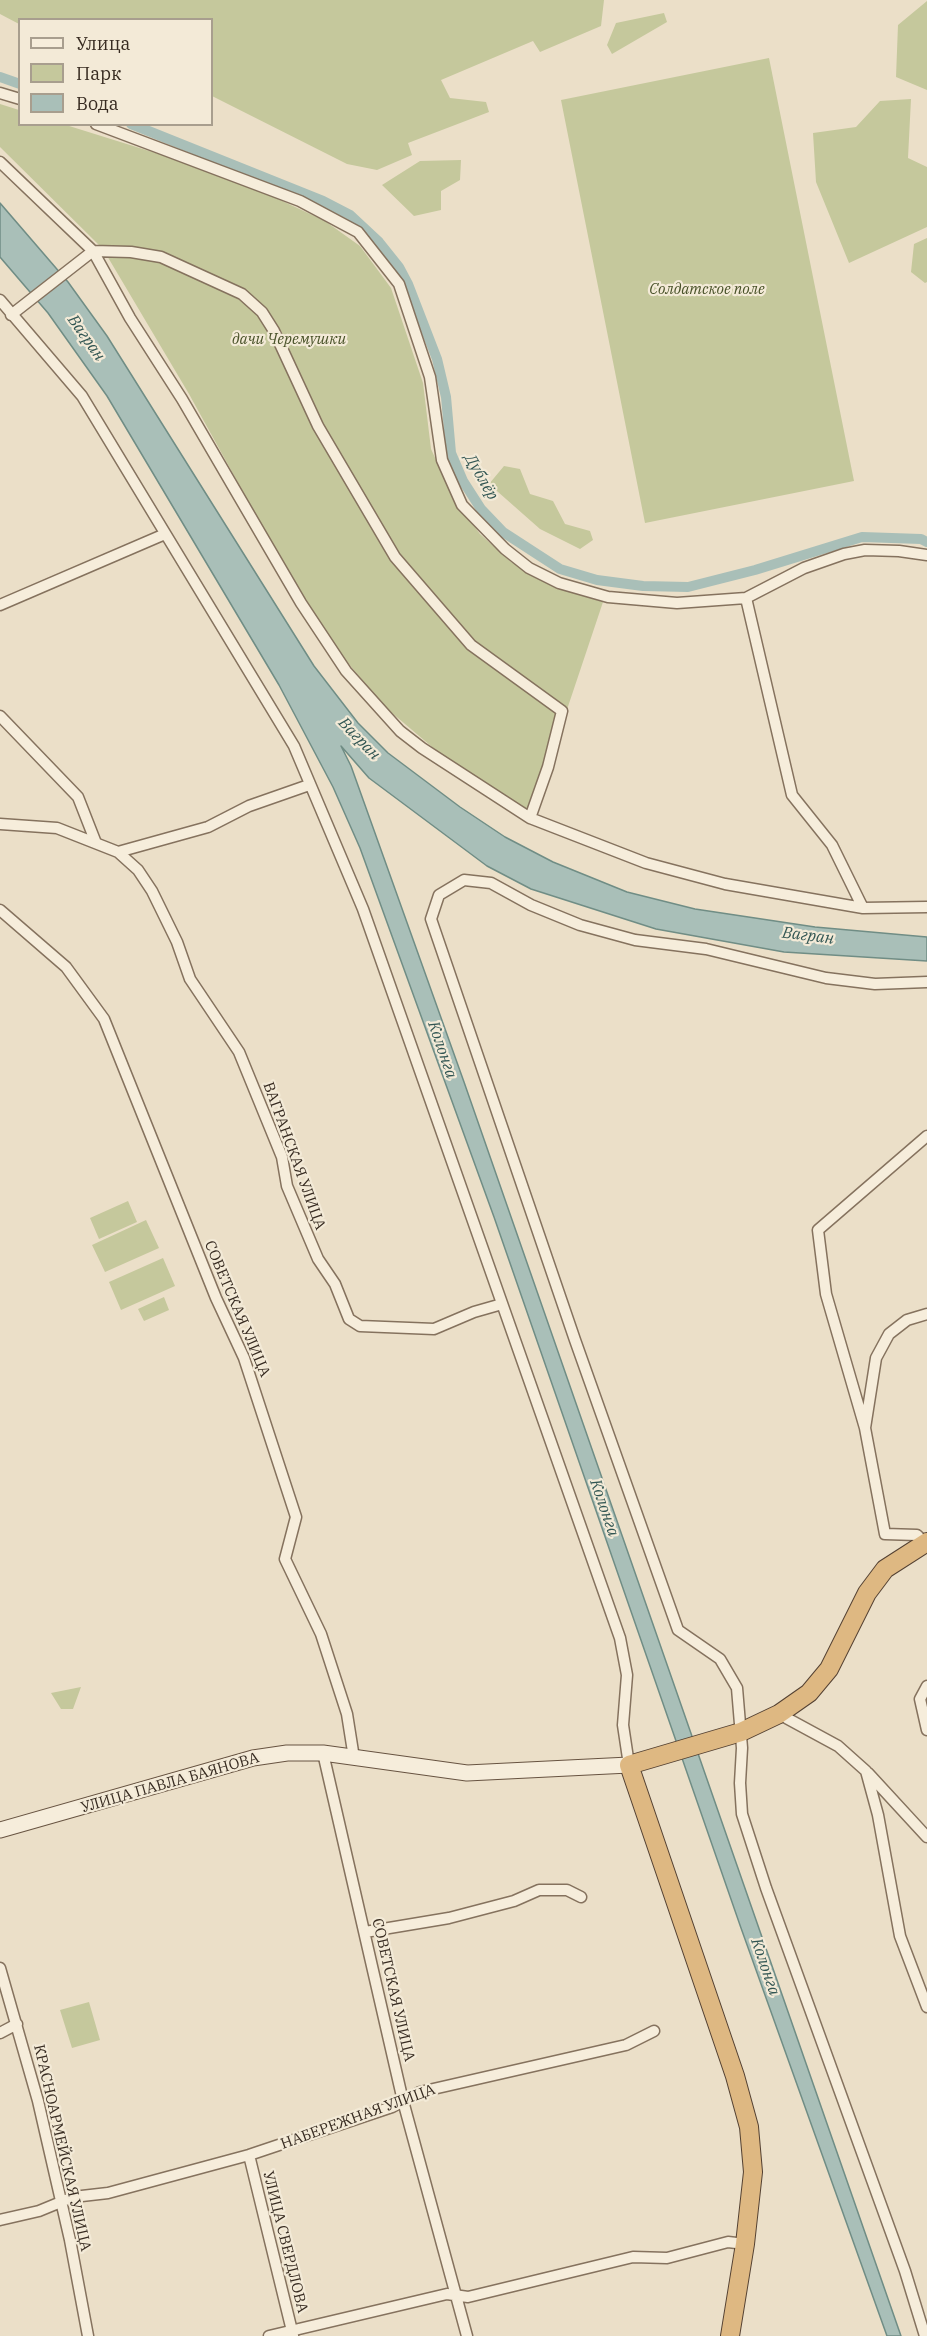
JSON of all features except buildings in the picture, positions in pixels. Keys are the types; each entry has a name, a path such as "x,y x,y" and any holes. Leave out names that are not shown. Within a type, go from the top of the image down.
{"highway":[{"path":"730,2336 746,2244 753,2172 752,2146 742,2100 629,1765 741,1732 779,1714 809,1693 829,1669 867,1593 885,1569 926,1542"}],"main road":[{"name":"УЛИЦА ПАВЛА БАЯНОВА","path":"0,1830 253,1758 287,1753 323,1753 467,1773 629,1765"}],"street":[{"path":"0,93 18,98"},
{"path":"101,126 300,201 358,232 399,284 430,377 442,460 462,505 483,529 521,562 559,583 608,597 677,603 746,598 804,568 844,554 865,550 927,555"},
{"path":"0,162 90,253 182,399 301,603 346,671 400,731 530,818 582,839 669,869 725,884 863,908 927,907"},
{"path":"11,315 90,253 131,252 161,257 242,294 262,312 274,331 318,426 395,556 471,645 562,711 548,767 530,818"},
{"path":"0,300 82,396 294,746 363,909 620,1638 627,1675 623,1725 629,1765"},
{"path":"0,605 165,534"},
{"path":"746,598 792,795 832,845 863,908"},
{"path":"0,716 78,797 96,843"},
{"path":"0,824 57,828 118,852 208,827 249,806 309,785"},
{"name":"ВАГРАНСКАЯ УЛИЦА","path":"118,852 138,870 152,891 177,942 190,979 239,1052 282,1157 287,1186 349,1319 360,1326 434,1329 474,1312 502,1304"},
{"path":"925,2336 905,2271 766,1888 742,1814 741,1732 737,1688 720,1659 678,1630 575,1340 431,919 439,895 464,880 491,883 531,905 580,926 635,940 706,949 826,978 875,984 927,982"},
{"name":"СОВЕТСКАЯ УЛИЦА","path":"0,910 66,967 104,1019 216,1298 244,1358 296,1517 285,1559 321,1634 347,1714 354,1758"},
{"path":"926,1542 916,1535 885,1534 865,1428 826,1294 818,1230 927,1136"},
{"path":"865,1428 876,1358 889,1334 907,1320 927,1314"},
{"path":"927,1686 920,1699 927,1730"},
{"path":"779,1714 838,1746 866,1771 927,1837"},
{"name":"СОВЕТСКАЯ УЛИЦА","path":"323,1753 404,2101 467,2336"},
{"path":"866,1771 878,1815 900,1936 927,2007"},
{"path":"365,1932 449,1918 514,1901 539,1890 567,1890 581,1897"},
{"name":"КРАСНОАРМЕЙСКАЯ УЛИЦА","path":"0,1968 17,2024 61,2202 88,2336"},
{"path":"0,2033 17,2024"},
{"name":"НАБЕРЕЖНАЯ УЛИЦА","path":"0,2220 73,2197 108,2193 249,2155 392,2107 420,2092 626,2045 654,2031"},
{"name":"УЛИЦА СВЕРДЛОВА","path":"249,2155 292,2333"},
{"path":"269,2336 292,2333 447,2294 468,2297 633,2257 667,2258 728,2242 746,2244"}],"green space":[{"path":"0,0 604,0 601,26 540,52 533,41 441,80 450,98 486,102 489,112 408,143 412,155 377,170 347,164 213,97 213,18 18,18 18,23 0,14"},
{"path":"927,1 927,90 896,77 898,25"},
{"path":"664,13 667,22 612,54 607,45 616,23"},
{"name":"Солдатское поле","path":"769,58 854,481 645,523 561,100"},
{"path":"911,99 908,158 927,167 927,227 849,263 816,182 813,133 856,127 880,101"},
{"name":"дачи Черемушки","path":"0,104 18,110 18,126 69,126 178,160 276,198 325,221 360,246 391,288 423,383 431,449 454,499 480,534 511,562 560,588 603,602 532,814 438,752 385,707 337,650 275,550 189,394 103,249 0,147"},
{"path":"461,160 460,180 441,191 441,210 414,216 382,185 420,161"},
{"path":"927,238 927,282 925,283 911,272 914,244"},
{"path":"504,466 520,469 530,494 553,501 565,524 590,531 593,540 580,549 540,529 489,484"},
{"path":"128,1201 137,1222 99,1239 90,1218"},
{"path":"146,1220 159,1248 105,1272 92,1245"},
{"path":"163,1258 175,1286 121,1310 109,1282"},
{"path":"164,1297 169,1310 144,1321 138,1309"},
{"path":"81,1687 73,1709 61,1709 51,1693"},
{"path":"89,2002 100,2040 72,2048 60,2010"}],"water":[{"path":"0,203 68,282 107,336 314,666 358,723 388,753 460,807 505,837 553,862 627,892 695,909 815,927 927,937 927,961 784,952 656,929 531,889 487,866 369,778 341,746 351,766 464,1082 901,2336 887,2336 741,1928 494,1217 360,848 333,787 279,685 107,396 48,313 0,257"}],"waterway":[{"name":"Дублёр","path":"0,77 18,83"},
{"name":"Дублёр","path":"136,126 323,201 350,215 379,242 399,267 408,284 437,359 446,397 451,453 463,481 481,509 503,532 560,569 597,580 643,586 688,587 755,570 862,537 921,539 927,542"}],"water label":[{"name":"Вагран","path":"86,338"},
{"name":"Вагран","path":"359,739"},
{"name":"Вагран","path":"808,936"},
{"name":"Колонга","path":"442,1050"},
{"name":"Колонга","path":"604,1508"},
{"name":"Колонга","path":"765,1967"}]}
